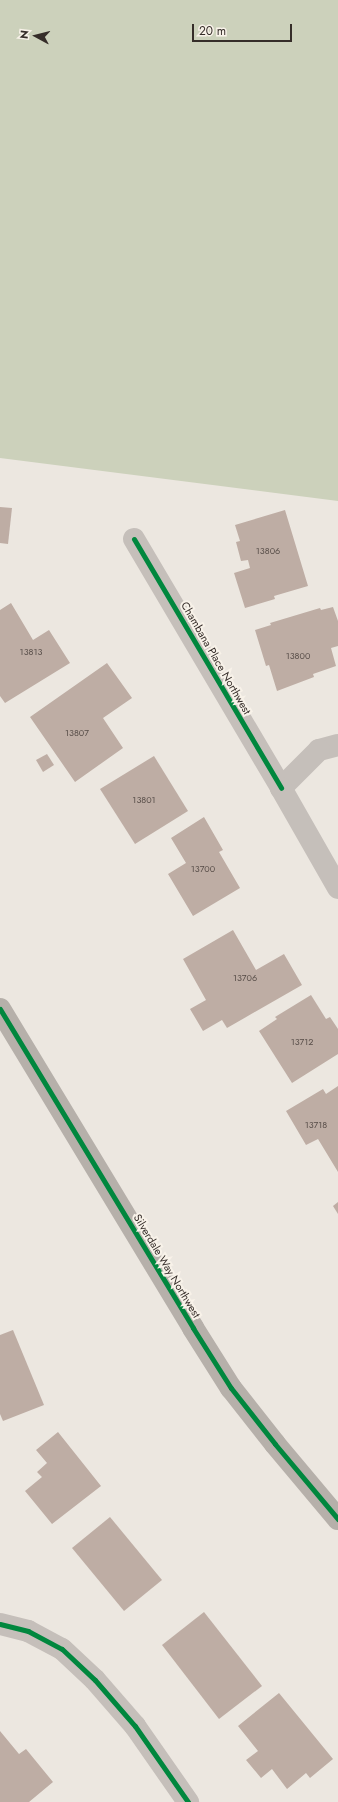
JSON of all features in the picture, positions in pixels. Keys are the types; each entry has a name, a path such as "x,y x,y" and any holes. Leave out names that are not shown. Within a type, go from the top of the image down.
{"main road":[{"name":"Silverdale Way Northwest","path":"0,1008 177,1301 232,1388 275,1444 338,1519"}],"street":[{"name":"Chambana Place Northwest","path":"134,539 338,888"},
{"path":"280,788 319,750 338,745"},
{"path":"0,1624 28,1631 62,1649 95,1680 135,1726 188,1802"}],"green space":[{"path":"0,0 338,0 338,501 0,458"}],"building":[{"path":"0,507 12,508 8,544 0,543"},
{"path":"285,510 308,586 274,596 275,599 245,608 234,573 250,568 248,560 241,561 236,542 240,541 235,525"},
{"path":"11,603 33,640 49,630 70,663 5,703 0,696 0,610"},
{"path":"333,607 338,621 338,646 331,648 336,666 313,674 314,677 277,691 269,665 266,666 255,630 271,625 270,623 320,608 321,610"},
{"path":"107,663 132,698 103,718 123,748 75,782 30,717"},
{"path":"47,754 54,765 43,772 36,760"},
{"path":"154,756 188,811 135,844 100,789"},
{"path":"204,817 223,850 219,852 240,888 193,916 168,874 186,863 171,838"},
{"path":"233,930 256,970 284,954 302,985 227,1028 222,1020 203,1031 190,1009 206,1000 183,959"},
{"path":"311,995 326,1019 330,1017 338,1029 338,1054 292,1083 259,1031 277,1019 275,1017"},
{"path":"338,1086 338,1172 318,1139 306,1145 286,1111 323,1089 326,1094"},
{"path":"338,1202 338,1214 333,1206"},
{"path":"13,1330 44,1405 3,1421 0,1414 0,1335"},
{"path":"58,1432 101,1486 52,1524 25,1491 42,1477 37,1472 47,1463 36,1450"},
{"path":"110,1517 162,1580 124,1611 72,1548"},
{"path":"204,1612 262,1686 219,1719 162,1645"},
{"path":"279,1693 333,1759 310,1778 306,1773 287,1789 272,1769 261,1778 246,1760 258,1751 238,1726"},
{"path":"0,1731 19,1754 26,1749 53,1782 29,1802 0,1802"}],"cycle path":[{"path":"134,539 281,788"},
{"path":"0,1009 193,1328 231,1388 275,1444 338,1519"},
{"path":"0,1624 28,1631 62,1649 95,1680 135,1726 188,1802"}]}
